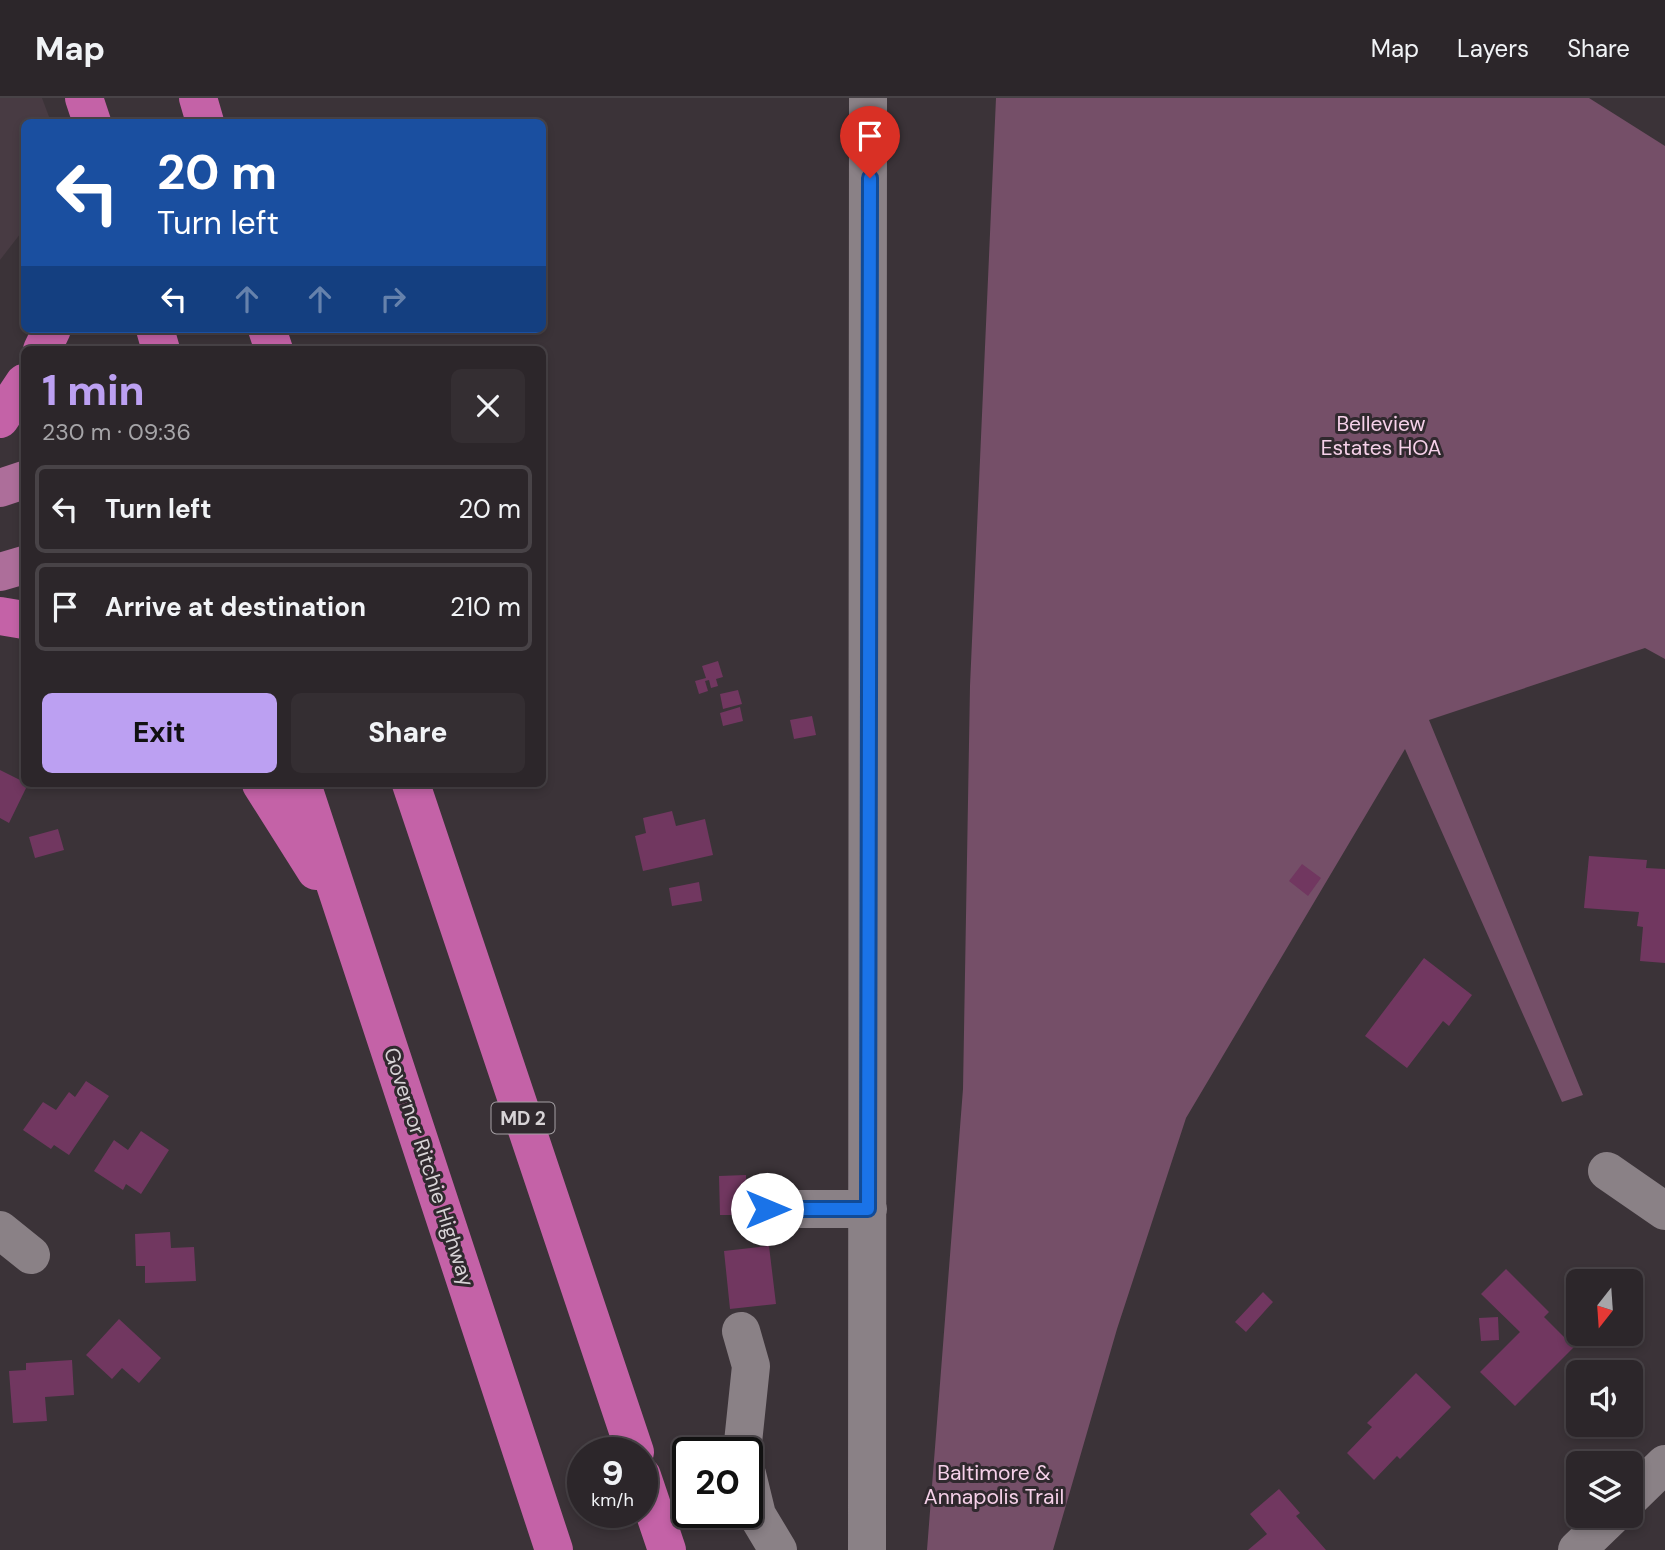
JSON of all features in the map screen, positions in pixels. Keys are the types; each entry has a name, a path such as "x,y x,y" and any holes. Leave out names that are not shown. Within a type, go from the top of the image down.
{"highway":[{"path":"84,98 91,119"},
{"path":"198,98 204,119"},
{"path":"0,419 21,388"},
{"path":"0,616 21,620"},
{"path":"263,787 348,923"},
{"name":"Governor Ritchie Highway","path":"303,787 554,1550"},
{"name":"MD 2","path":"412,787 630,1437"},
{"path":"658,1523 667,1550"}],"main road":[{"path":"0,488 21,481"},
{"path":"0,572 21,566"}],"street":[{"path":"867,1550 869,98"},
{"path":"1607,1171 1665,1211"},
{"path":"767,1209 868,1209"},
{"path":"0,1230 31,1255"},
{"path":"741,1331 751,1366 744,1437"},
{"path":"1643,1485 1665,1464"},
{"path":"763,1525 778,1550"},
{"path":"1577,1550 1600,1528"}],"shaded area":[{"path":"0,98 42,98 50,119 21,119 21,233 0,260"}],"green space":[{"name":"Belleview Estates HOA","path":"996,98 1589,98 1665,146 1665,659 1645,648 1429,720 1583,1095 1562,1102 1405,749 1186,1118 1117,1329 1053,1550 927,1550 963,1089 970,686"}],"building":[{"path":"718,661 723,677 716,679 718,686 711,688 709,680 705,681 708,691 699,694 695,681 706,678 702,666"},
{"path":"738,690 742,704 723,709 720,694"},
{"path":"740,707 743,721 723,726 720,713"},
{"path":"812,716 816,735 794,739 790,720"},
{"path":"0,770 21,780 21,787 27,787 9,823 0,818"},
{"path":"672,811 676,826 705,819 713,855 643,871 635,836 646,833 643,818"},
{"path":"58,829 64,850 35,858 29,837"},
{"path":"1589,856 1647,860 1646,868 1665,869 1665,963 1640,961 1643,927 1637,926 1639,912 1584,908"},
{"path":"1302,864 1321,878 1308,896 1289,881"},
{"path":"699,882 702,901 672,906 669,888"},
{"path":"1424,958 1472,995 1449,1026 1443,1021 1407,1068 1365,1036"},
{"path":"86,1081 109,1096 69,1155 54,1145 51,1149 23,1130 43,1102 56,1110 69,1092 75,1097"},
{"path":"141,1131 169,1150 141,1194 126,1184 123,1190 94,1171 114,1140 128,1150"},
{"path":"746,1175 746,1189 754,1189 755,1215 720,1215 719,1176"},
{"path":"170,1232 171,1248 194,1247 196,1281 145,1283 145,1266 136,1266 135,1234"},
{"path":"769,1246 776,1304 730,1309 724,1251"},
{"path":"1506,1269 1549,1312 1544,1317 1566,1339 1566,1346 1574,1347 1515,1406 1480,1372 1520,1332 1481,1294"},
{"path":"1263,1292 1273,1302 1246,1332 1235,1322"},
{"path":"1498,1317 1499,1340 1481,1341 1479,1318"},
{"path":"119,1319 161,1358 139,1383 122,1368 112,1379 86,1355"},
{"path":"72,1360 74,1395 45,1397 47,1421 13,1423 9,1371 26,1370 26,1363"},
{"path":"1416,1373 1451,1407 1400,1459 1397,1456 1374,1480 1347,1453 1372,1427 1367,1423"},
{"path":"1279,1489 1300,1513 1296,1516 1326,1550 1248,1550 1267,1534 1250,1514"}],"route":[{"path":"767,1209 868,1209 870,178"}],"park label":[{"name":"Baltimore & Annapolis Trail","path":"994,1485"}]}
